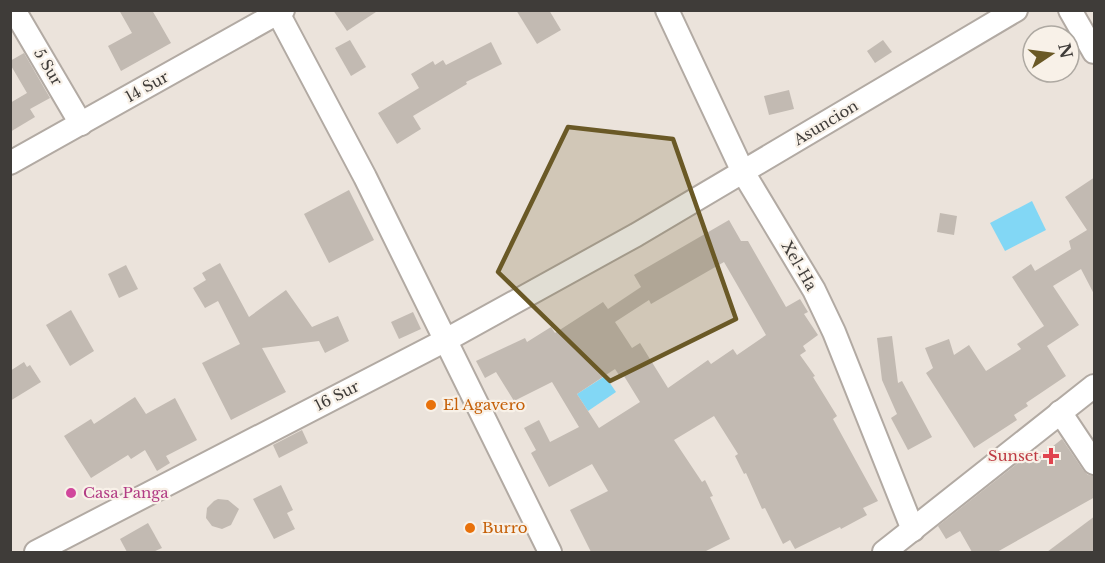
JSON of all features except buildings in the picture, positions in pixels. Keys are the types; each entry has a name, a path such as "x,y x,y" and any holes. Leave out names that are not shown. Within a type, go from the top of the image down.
{"street":[{"name":"5 Sur","path":"14,10 81,124"},
{"name":"Xel-Ha","path":"667,10 743,172 814,290 834,332 913,530"},
{"name":"Asuncion","path":"636,235 1016,10"},
{"path":"1071,10 1095,52"},
{"name":"14 Sur","path":"10,163 280,12"},
{"path":"280,12 370,187 550,552"},
{"name":"16 Sur","path":"36,552 446,340 636,235"},
{"path":"884,552 1095,386"},
{"path":"1060,412 1095,463"}],"highlighted area":[{"path":"568,127 673,139 736,319 610,381 498,272"}],"water":[{"path":"1032,201 1046,230 1005,251 990,223"},
{"path":"605,376 616,392 588,411 577,394"}],"place":[{"name":"El Agavero","path":"431,405"},
{"name":"Sunset","path":"1051,456"},
{"name":"Casa Panga","path":"71,493"},
{"name":"Burro","path":"470,528"}]}
